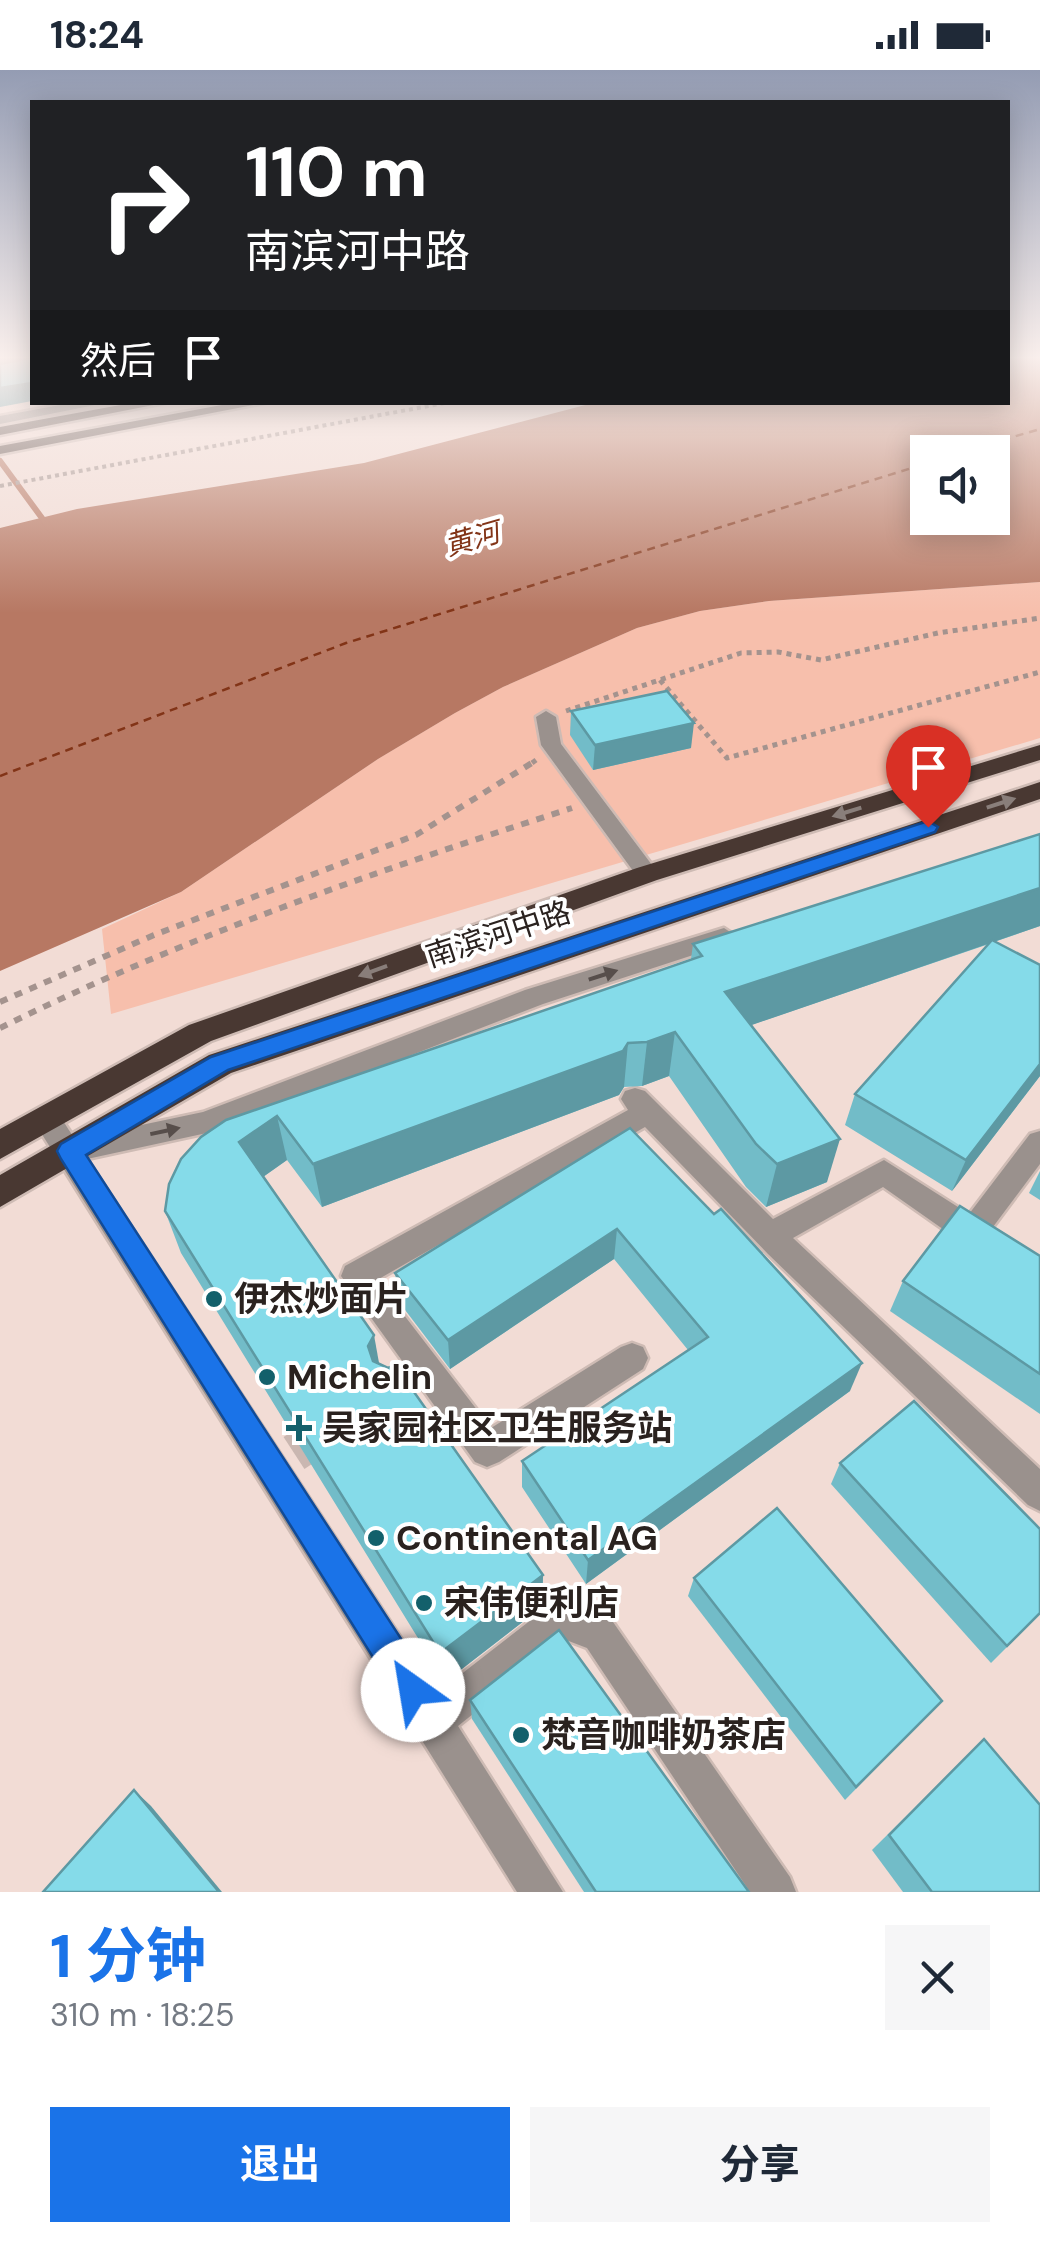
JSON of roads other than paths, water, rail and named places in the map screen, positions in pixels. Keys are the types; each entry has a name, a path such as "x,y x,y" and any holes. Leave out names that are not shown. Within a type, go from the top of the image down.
{"highway":[{"name":"南滨河中路","path":"0,1146 200,1032 647,874 1040,752"},
{"name":"南滨河中路","path":"0,1192 220,1064 1040,790"}],"main road":[{"path":"0,450 38,443"}],"street":[{"path":"546,717 551,745 647,874"},
{"path":"70,1151 206,1122 534,997 755,926"},
{"path":"534,997 559,1022"},
{"path":"632,1358 487,1450 356,1276 642,1105 770,1236 1040,1492"},
{"path":"47,1120 283,1460 434,1721 542,1892"},
{"path":"972,1233 1040,1142"},
{"path":"770,1236 884,1172 999,1250"},
{"path":"396,1387 424,1368"},
{"path":"434,1721 562,1619 600,1635 775,1892"}],"water":[{"name":"黄河","path":"440,443 910,443 910,535 1010,535 1010,443 1040,443 1040,582 769,601 700,611 637,628 503,687 455,713 378,759 181,892 0,971 0,528 77,509 364,463"}],"waterway":[{"path":"0,461 50,529"}],"tunnel":[{"path":"294,1453 329,1430"}],"place":[{"name":"伊杰炒面片","path":"214,1299"},
{"name":"Michelin","path":"267,1377"},
{"name":"吴家园社区卫生服务站","path":"299,1428"},
{"name":"Continental AG","path":"376,1538"},
{"name":"宋伟便利店","path":"424,1603"},
{"name":"梵音咖啡奶茶店","path":"521,1735"}]}
